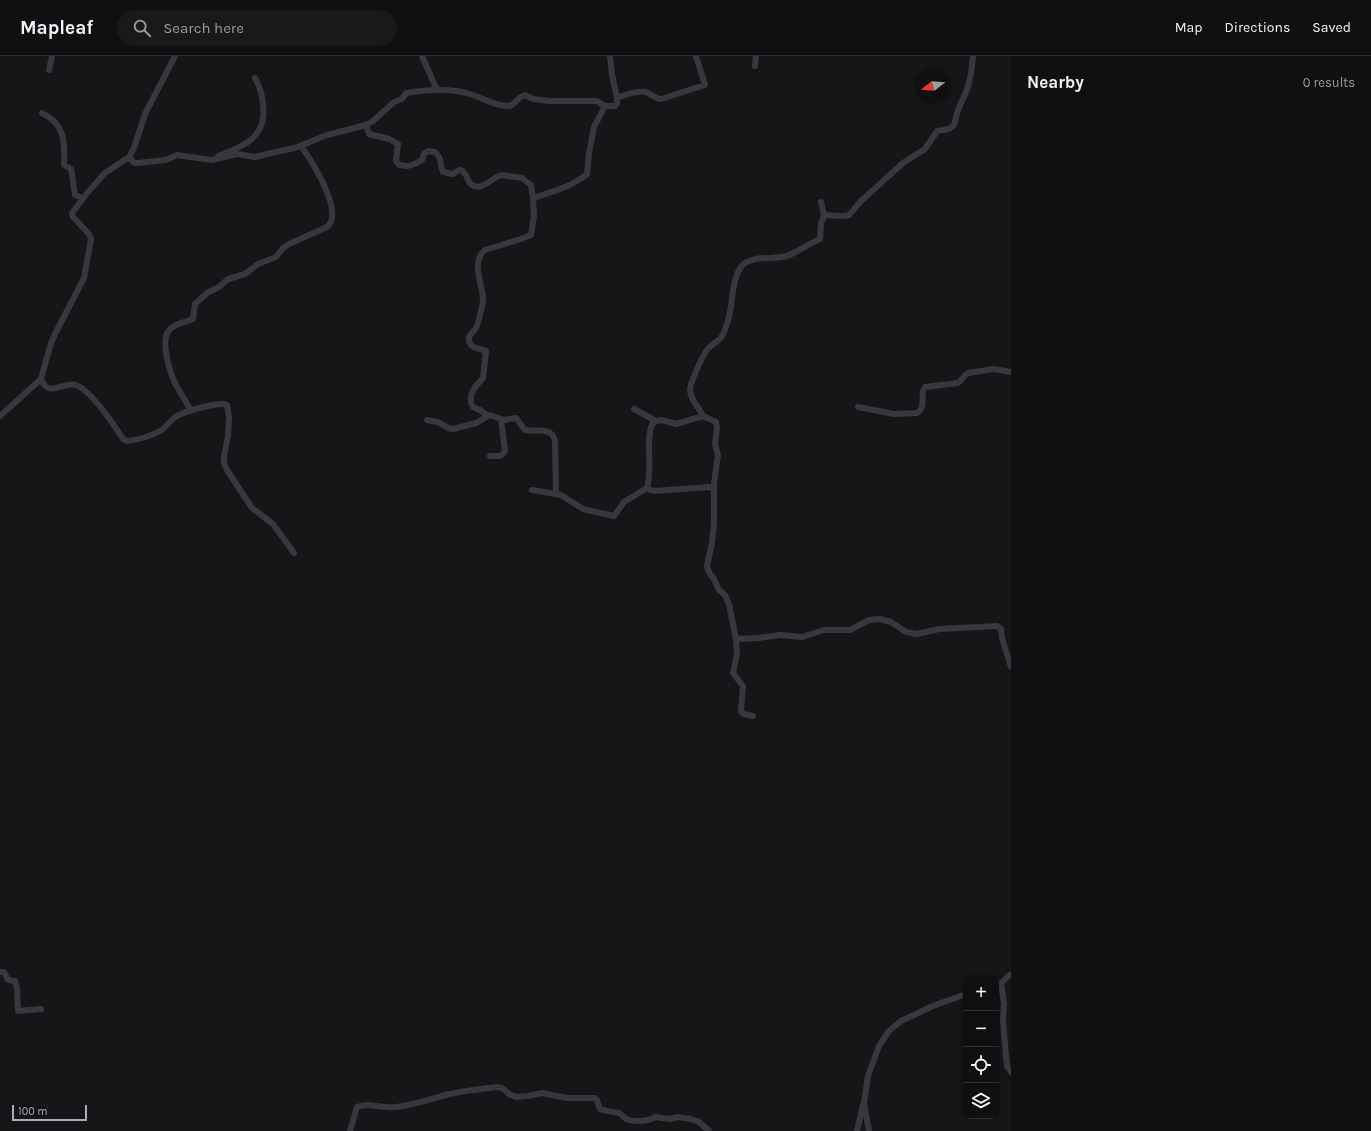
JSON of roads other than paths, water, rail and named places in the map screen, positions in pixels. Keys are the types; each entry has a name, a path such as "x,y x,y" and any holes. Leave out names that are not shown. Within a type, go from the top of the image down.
{"street":[{"path":"48,70 52,56"},
{"path":"0,416 41,378 51,343 84,278 91,239 89,234 77,222 72,214 83,198 105,173 129,157 134,148 147,110 175,56"},
{"path":"422,56 437,90"},
{"path":"367,128 394,102 401,99 406,93 437,90 469,94 493,104 507,106 511,105 521,96 525,95 534,99 550,101 597,101 605,106 613,107 616,105 617,98 610,56"},
{"path":"617,98 644,92 661,99 705,84 696,56"},
{"path":"755,66 756,56"},
{"path":"824,215 849,215 861,201 903,163 925,149 937,131 949,129 953,126 967,90 973,56"},
{"path":"209,160 246,144 258,132 262,123 264,111 260,88 254,78"},
{"path":"533,198 563,187 587,174 594,127 605,106"},
{"path":"42,113 54,121 62,132 65,145 64,165 71,168 75,195 83,198"},
{"path":"129,157 134,162 138,163 166,160 177,156 209,160 217,160 237,154 255,157 301,146 334,132 367,128 397,143 398,149 396,162 399,165 412,165 422,160 428,151 435,152 441,158 443,172 453,174 459,170 465,172 469,182 475,186 485,185 501,174 522,178 531,185 534,216 531,234 521,239 484,250 478,264 478,275 481,282 483,299 477,326 469,336 469,339 471,345 485,350 486,353 483,378 473,390 471,402 473,407 488,416"},
{"path":"191,411 173,377 165,345 168,332 172,328 193,319 195,304 207,293 219,287 228,279 245,274 258,264 276,256 289,244 329,225 332,217 332,206 328,194 312,161 301,146"},
{"path":"753,716 743,714 741,711 743,686 733,673 737,654 736,639 729,604 725,595 719,590 716,581 709,572 707,566 712,543 714,523 714,489 718,455 715,444 716,426 715,422 703,416 692,400 690,389 707,349 722,337 728,320 739,269 745,263 753,260 788,255 820,239 821,224 824,215 821,202"},
{"path":"858,407 894,414 917,413 922,407 922,391 925,387 958,382 968,373 994,369 1011,372"},
{"path":"41,378 45,386 48,388 56,388 72,384 83,389 106,413 125,440 132,440 161,431 178,415 216,404 223,403 227,405 229,416 228,436 224,456 224,463 227,470 252,508 273,524 294,553"},
{"path":"634,409 656,421 662,420 676,424 703,416"},
{"path":"427,420 438,422 453,430 476,423 492,415 501,420 516,418 525,430 543,430 549,432 554,436 556,456 556,494"},
{"path":"490,456 501,456 505,451 501,420"},
{"path":"532,490 561,495 583,509 613,517 615,516 624,502 647,488 650,470 651,426 656,421"},
{"path":"647,488 654,491 709,487 714,489"},
{"path":"736,639 780,635 802,637 824,630 850,630 869,620 880,619 891,622 901,630 917,634 939,629 997,626 1001,630 1003,644 1011,667"},
{"path":"0,972 4,972 8,980 15,981 18,1011 41,1009"},
{"path":"999,983 1011,974"},
{"path":"999,987 1004,1003 1002,1021 1007,1066 1011,1072"},
{"path":"857,1131 864,1103 869,1071 879,1046 891,1028 901,1021 933,1006 963,995"},
{"path":"350,1131 357,1107 361,1104 381,1108 395,1108 467,1090 497,1087 502,1088 509,1094 516,1097 542,1093 568,1098 595,1098 597,1099 600,1108 620,1114 627,1119 639,1121 654,1118 670,1119 680,1117 696,1121 709,1131"},
{"path":"864,1103 869,1131"}]}
